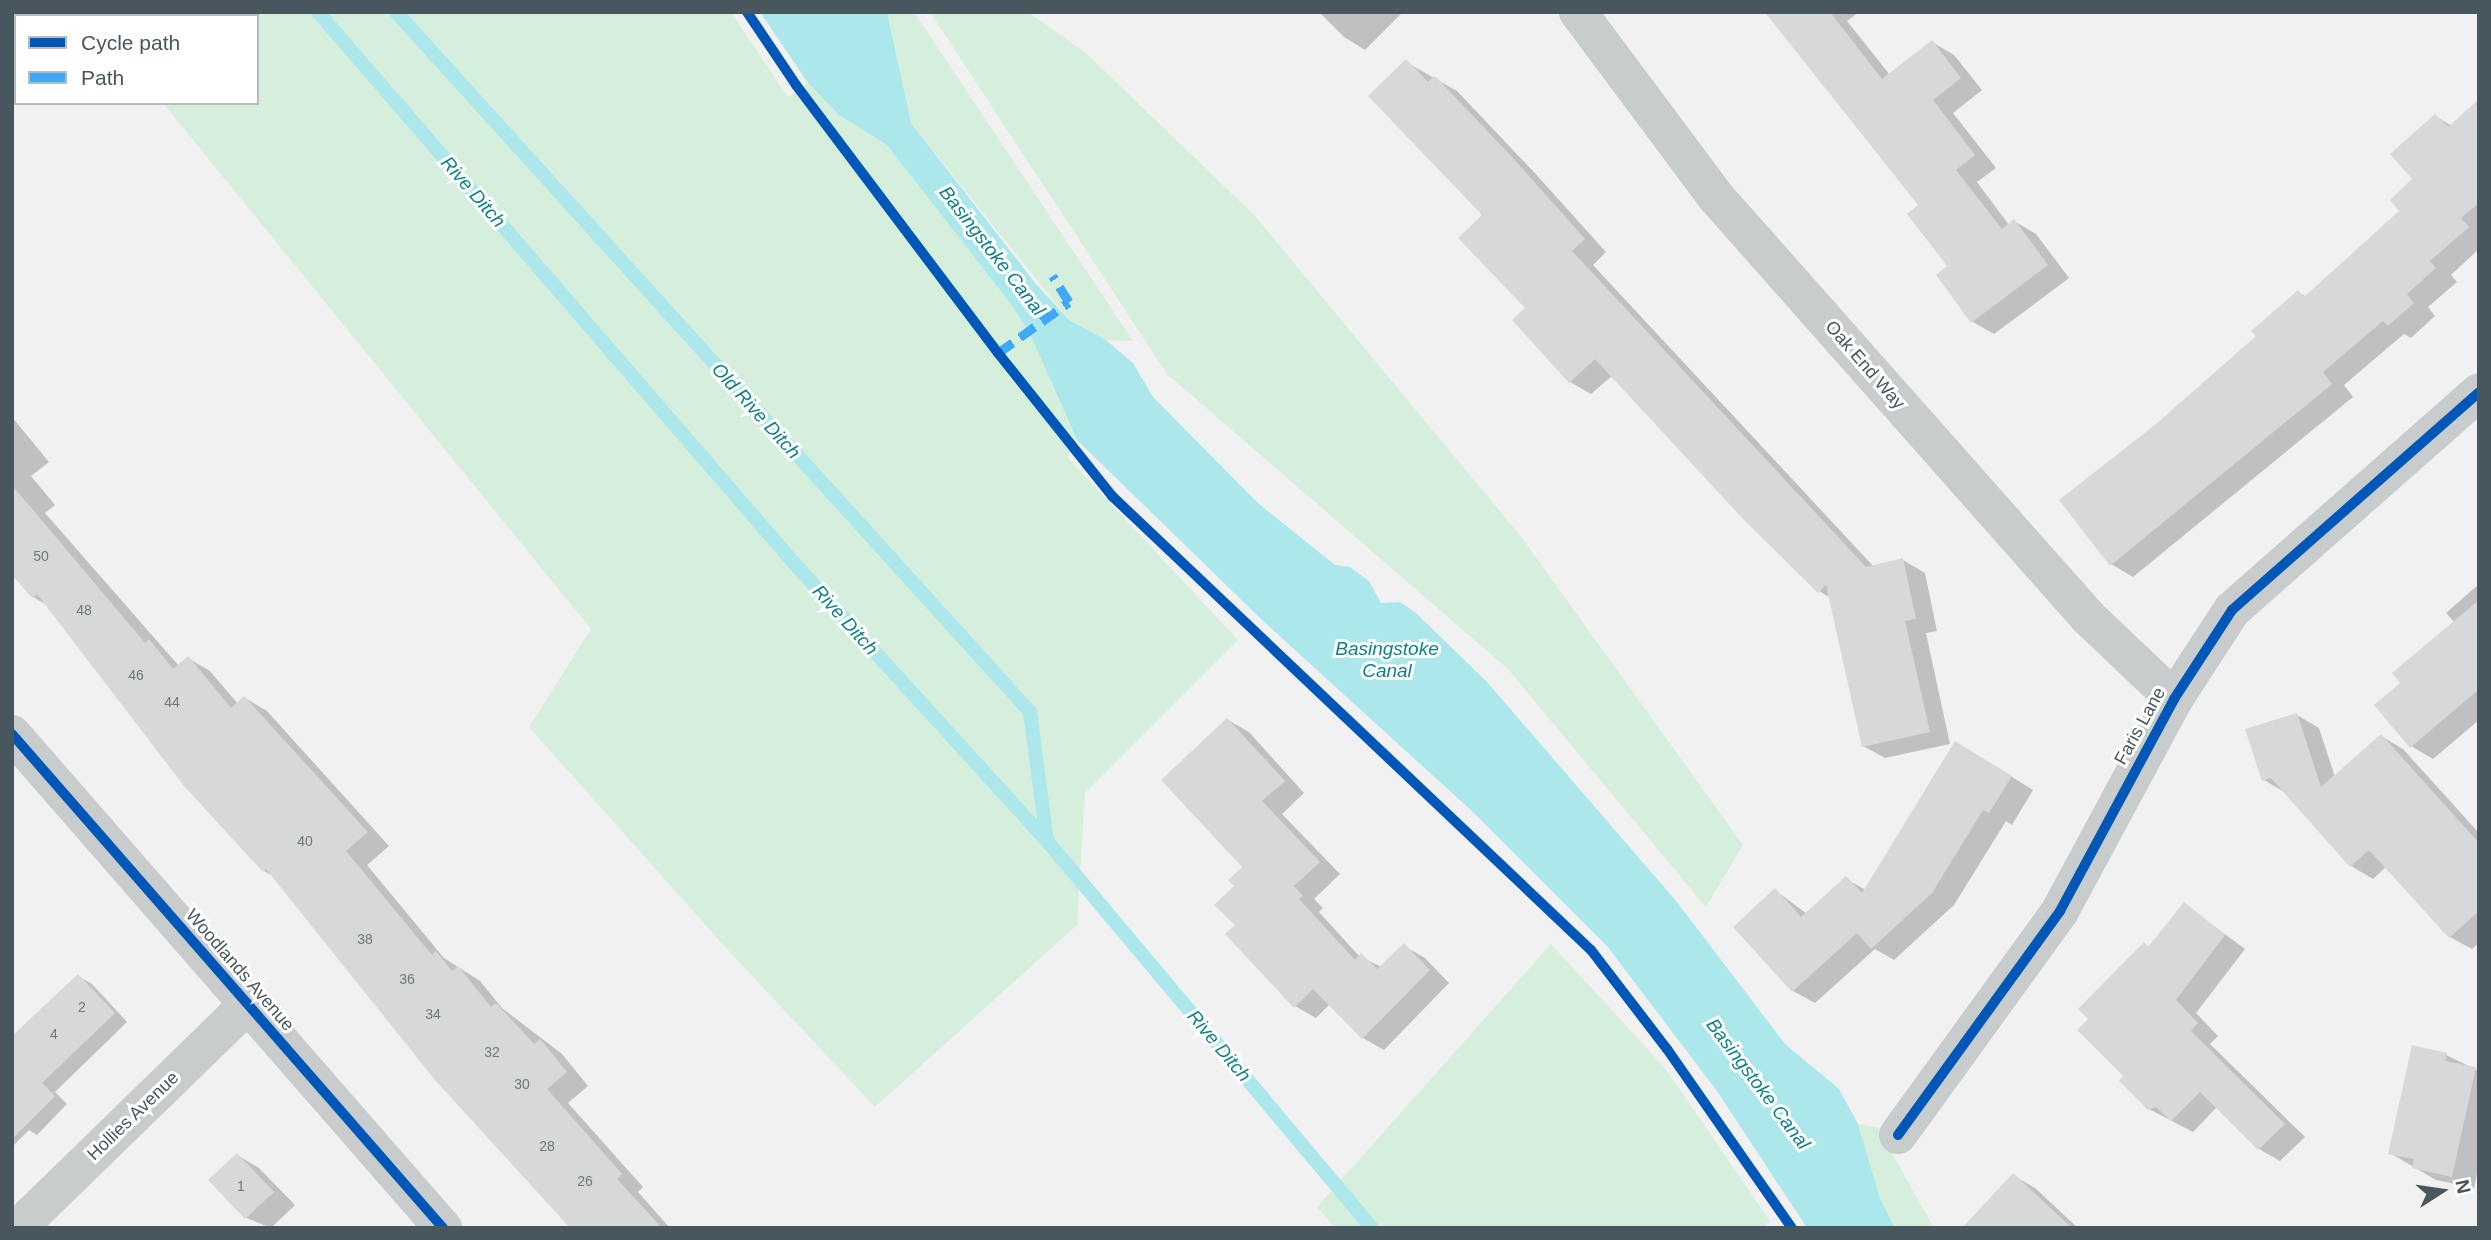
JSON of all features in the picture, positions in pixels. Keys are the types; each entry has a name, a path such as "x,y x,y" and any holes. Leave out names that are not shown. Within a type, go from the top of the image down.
{"street":[{"name":"Oak End Way","path":"1578,12 1716,197 2088,617 2174,699"},
{"name":"Faris Lane","path":"1898,1135 2060,911 2174,699 2232,610 2479,392"},
{"name":"Woodlands Avenue","path":"12,734 443,1228"},
{"name":"Hollies Avenue","path":"18,1228 247,1005"}],"green space":[{"path":"89,12 731,12 788,97 808,83 839,115 887,145 1011,304 1031,336 1077,440 1068,458 1238,640 1085,793 1077,925 875,1107 726,948 529,727 591,629 165,105 259,105 259,14"},
{"path":"887,12 914,12 1133,341 1106,340 1069,320 911,123"},
{"path":"930,12 1028,12 1087,54 1255,216 1522,538 1743,845 1706,907 1508,669 1167,374"},
{"path":"1551,944 1665,1068 1770,1221 1763,1228 1335,1228 1317,1207"},
{"path":"1858,1124 1878,1128 1934,1228 1895,1228 1880,1198"}],"water":[{"name":"Basingstoke Canal","path":"760,12 887,12 911,123 1036,284 1069,320 1106,340 1133,363 1153,397 1259,504 1335,565 1350,567 1369,581 1381,603 1400,602 1416,613 1487,682 1677,902 1785,1044 1839,1089 1858,1124 1880,1198 1895,1228 1807,1228 1717,1091 1607,946 1473,812 1262,620 1077,440 1031,336 1011,304 887,145 839,115 808,83"}],"building":[{"path":"1765,12 1830,12 1882,79 1932,40 1961,78 1933,100 1975,155 1956,170 2002,229 2014,219 2048,265 1971,323 1936,275 1947,266 1907,214 1918,205"},
{"path":"1406,59 1428,82 1435,76 1512,157 1585,239 1572,251 1866,567 1903,558 1916,619 1905,621 1930,732 1862,747 1826,585 1818,593 1743,519 1595,359 1569,383 1512,320 1525,308 1458,238 1482,215 1368,96"},
{"path":"2479,99 2479,203 2461,218 2469,227 2430,261 2436,268 2407,294 2414,303 2388,326 2383,321 2323,372 2332,384 2110,566 2059,500 2156,424 2256,336 2251,331 2298,290 2304,297 2399,211 2390,200 2412,179 2390,154 2435,114 2448,127"},
{"path":"12,485 145,643 149,639 173,669 188,656 231,708 244,696 368,832 346,851 432,955 436,951 452,971 458,966 491,1007 496,1003 534,1044 540,1039 567,1072 547,1089 622,1174 617,1179 662,1228 570,1228 435,1080 266,869 263,872 184,786 37,594 32,598 12,575"},
{"path":"2479,600 2479,689 2410,748 2374,705 2400,683 2392,673"},
{"path":"2297,713 2321,787 2381,734 2479,843 2479,911 2449,938 2369,850 2350,867 2271,778 2262,781 2245,729"},
{"path":"1227,718 1285,781 1262,801 1320,862 1294,886 1303,896 1299,899 1355,960 1361,953 1377,969 1404,943 1430,970 1362,1039 1313,989 1294,1008 1225,934 1235,925 1214,905 1234,886 1228,880 1242,867 1161,780"},
{"path":"1955,741 2012,776 1989,813 1983,810 1932,893 1871,949 1857,933 1792,992 1733,927 1775,888 1801,917 1846,876 1862,893"},
{"path":"2184,902 2225,935 2176,1000 2198,1023 2191,1031 2285,1124 2258,1150 2200,1092 2171,1121 2156,1107 2148,1110 2119,1081 2123,1076 2077,1030 2088,1019 2078,1009 2144,942 2148,947"},
{"path":"78,974 115,1013 42,1083 55,1096 12,1139 12,1036"},
{"path":"2412,1045 2447,1053 2445,1061 2476,1067 2452,1177 2412,1168 2414,1159 2388,1154"},
{"path":"237,1153 274,1192 245,1219 208,1180"},
{"path":"2013,1173 2072,1228 1962,1228"}],"waterway":[{"name":"Rive Ditch","path":"318,12 794,563 1047,841 1372,1228"},
{"name":"Old Rive Ditch","path":"396,12 1030,712 1047,841"}],"marked path":[{"path":"998,353 1069,302 1053,276"}],"cycle path":[{"path":"747,12 796,85 998,353 1112,496 1591,950 1667,1049 1792,1228"},
{"path":"1898,1135 2060,911 2174,699 2232,610 2479,392"},
{"path":"12,734 443,1228"}]}
